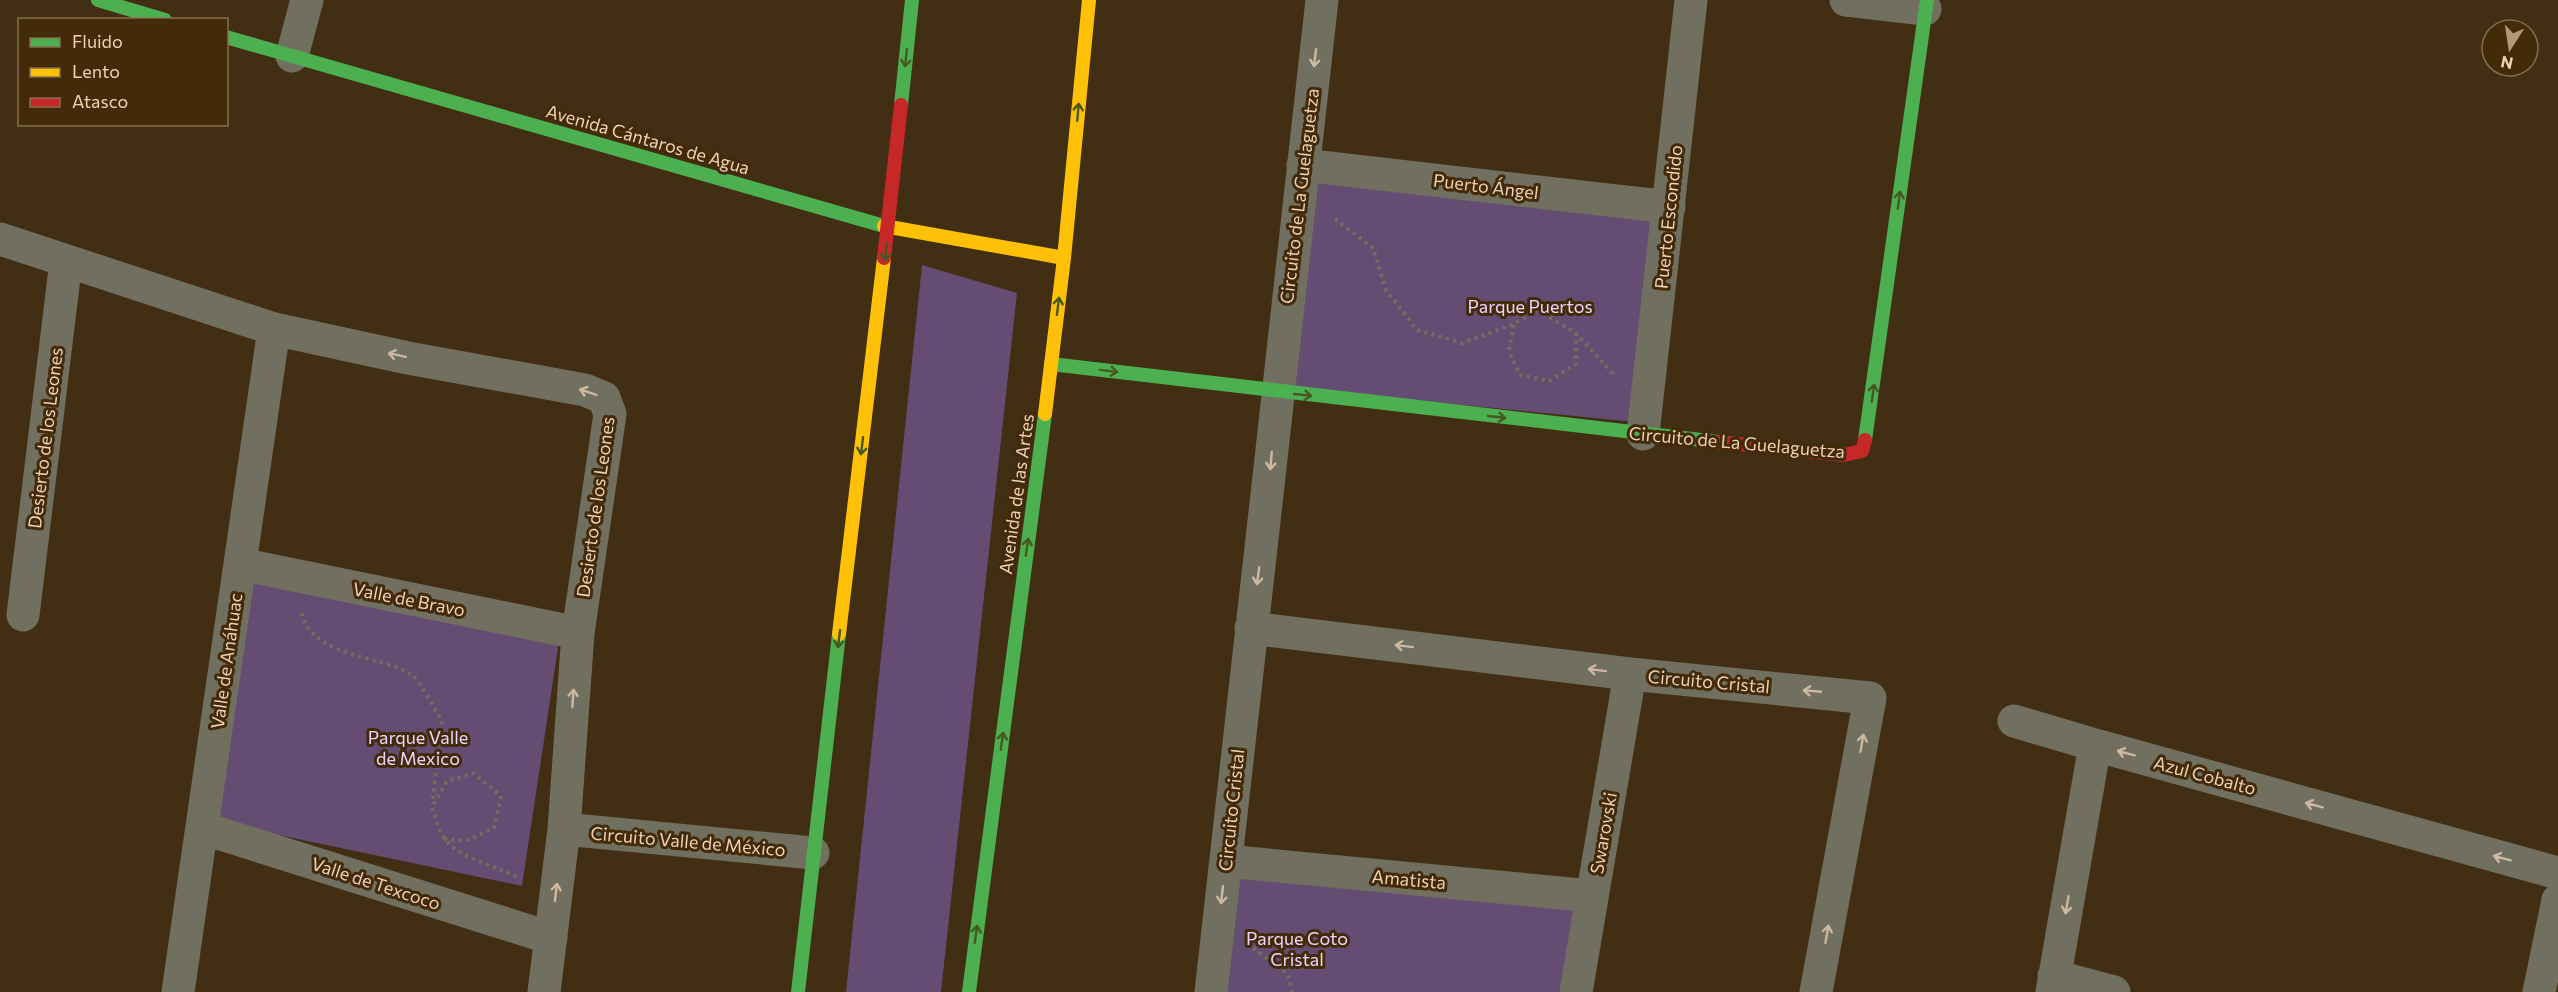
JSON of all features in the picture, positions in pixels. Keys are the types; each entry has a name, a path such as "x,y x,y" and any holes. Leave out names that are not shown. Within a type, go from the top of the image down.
{"street":[{"path":"98,0 158,18"},
{"path":"292,56 307,0"},
{"path":"798,992 889,227 912,0"},
{"name":"Avenida de las Artes","path":"969,992 1064,258 1089,0"},
{"name":"Circuito de La Guelaguetza","path":"1266,518 1276,392 1322,0"},
{"name":"Puerto Escondido","path":"1643,434 1691,0"},
{"name":"Circuito de La Guelaguetza","path":"1051,364 1643,434 1844,455 1862,450 1868,431 1926,5 1846,0"},
{"name":"Avenida Cántaros de Agua","path":"228,38 889,227 1064,258"},
{"name":"Puerto Ángel","path":"1301,180 1669,207"},
{"name":"Desierto de los Leones","path":"0,239 274,329 408,358 585,390 604,398 610,414 578,633 564,829 544,992"},
{"name":"Desierto de los Leones","path":"23,615 66,261"},
{"name":"Valle de Anáhuac","path":"178,992 274,329"},
{"name":"Circuito Cristal","path":"1211,992 1251,628 1266,518"},
{"name":"Valle de Bravo","path":"240,564 578,633"},
{"name":"Circuito Cristal","path":"1251,628 1630,674 1870,698 1816,992"},
{"name":"Swarovski","path":"1576,992 1630,674"},
{"name":"Azul Cobalto","path":"2014,721 2558,873"},
{"path":"2095,745 2053,984 2114,992"},
{"name":"Valle de Texcoco","path":"202,828 551,938"},
{"name":"Circuito Valle de México","path":"564,829 813,853"},
{"name":"Amatista","path":"1226,861 1592,896"},
{"path":"2539,992 2558,900"}],"path":[{"path":"1301,180 1373,248 1386,290 1417,330 1462,343 1538,311 1576,333 1614,375 1647,400"},
{"path":"1514,323 1509,351 1520,375 1550,381 1576,364 1576,333"},
{"path":"297,576 303,623 321,643 412,675 442,721 432,807 444,839 473,860 505,870 525,882"},
{"path":"432,807 447,781 473,774 501,796 494,828 465,841 444,839"},
{"path":"1219,924 1288,974 1292,992"}],"green space":[{"name":"Parque Puertos","path":"1308,169 1657,211 1635,422 1283,387"},
{"path":"922,265 1017,293 941,992 846,992"},
{"name":"Parque Valle de Mexico","path":"248,578 559,641 522,886 217,822"},
{"name":"Parque Coto Cristal","path":"1235,873 1582,911 1568,992 1222,992"}],"traffic: fast":[{"path":"98,0 158,18"},
{"path":"901,105 912,0"},
{"path":"1865,440 1927,0"},
{"path":"228,38 884,226"},
{"path":"1051,364 1718,442"},
{"path":"969,992 1045,414"},
{"path":"798,992 839,634"}],"traffic: slow":[{"path":"1045,414 1064,258 1089,0"},
{"path":"884,226 1064,258"},
{"path":"839,634 884,258"}],"traffic: jam":[{"path":"884,258 901,105"},
{"path":"1718,442 1844,455 1862,451 1865,440"}]}
